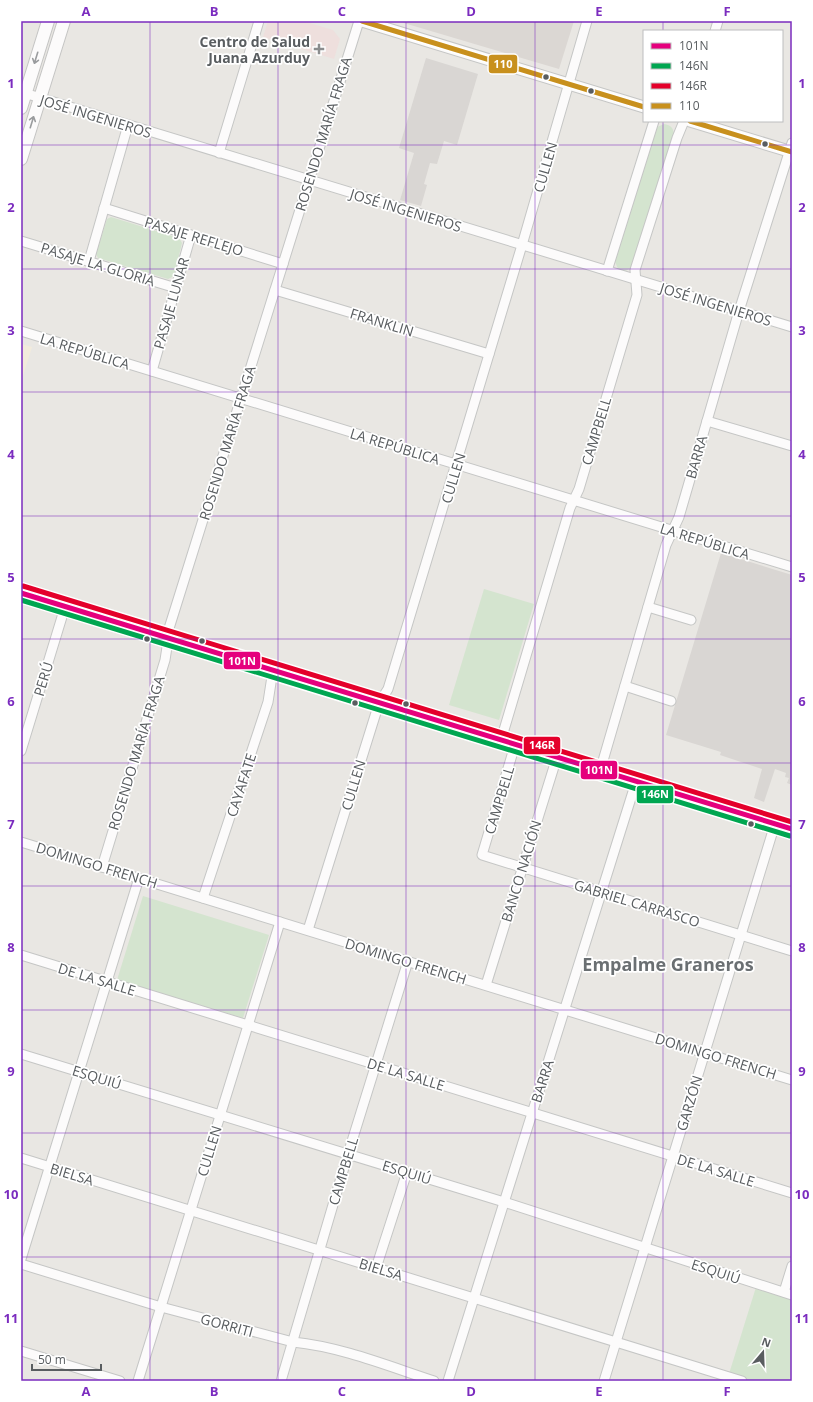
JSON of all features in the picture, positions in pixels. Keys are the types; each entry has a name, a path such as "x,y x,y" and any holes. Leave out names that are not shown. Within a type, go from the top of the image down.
{"main road":[{"path":"21,108 23,93 48,21"},
{"path":"21,159 64,21"},
{"path":"21,593 792,829"}],"street":[{"path":"218,153 259,21"},
{"name":"ROSENDO MARÍA FRAGA","path":"102,867 165,660 167,647 166,638 359,21"},
{"path":"362,21 643,107"},
{"name":"CULLEN","path":"308,930 379,703 388,689 457,464 587,21"},
{"name":"JOSÉ INGENIEROS","path":"23,93 792,327"},
{"path":"607,271 654,122"},
{"name":"CAMPBELL","path":"501,740 570,508 579,489 637,295 635,270 637,262 684,122"},
{"path":"694,122 791,149"},
{"path":"89,261 128,125"},
{"name":"BARRA","path":"600,770 666,545 679,517 739,311 791,149"},
{"name":"PASAJE REFLEJO","path":"104,208 283,264"},
{"name":"PASAJE LUNAR","path":"152,371 191,235"},
{"name":"PASAJE LA GLORIA","path":"21,241 176,288"},
{"name":"FRANKLIN","path":"275,290 489,354"},
{"name":"LA REPÚBLICA","path":"21,331 792,567"},
{"path":"707,420 792,446"},
{"name":"PERÚ","path":"21,751 65,607"},
{"path":"648,607 691,620"},
{"name":"CAYAFATE","path":"203,898 268,702 273,670"},
{"path":"625,686 671,701"},
{"name":"CAMPBELL","path":"482,855 515,745"},
{"name":"BANCO NACIÓN","path":"486,985 557,757"},
{"name":"BARRA","path":"448,1381 636,782"},
{"name":"GARZÓN","path":"604,1381 775,824"},
{"name":"DOMINGO FRENCH","path":"21,842 792,1080"},
{"name":"GABRIEL CARRASCO","path":"482,855 792,951"},
{"path":"21,1259 139,878"},
{"name":"CULLEN","path":"138,1381 280,922"},
{"name":"DE LA SALLE","path":"21,955 792,1193"},
{"name":"CAMPBELL","path":"281,1381 348,1154 408,961"},
{"name":"ESQUIÚ","path":"21,1054 504,1202 788,1294"},
{"name":"BIELSA","path":"21,1158 742,1381"},
{"path":"376,1268 407,1172"},
{"name":"GORRITI","path":"21,1264 161,1307 293,1342 315,1344 352,1354 434,1381"},
{"path":"788,1294 792,1266"},
{"path":"21,1351 120,1381"}],"shaded area":[{"name":"Centro de Salud Juana Azurduy","path":"268,21 303,21 333,30 340,39 334,59 263,37"},
{"path":"397,21 574,21 559,69"},
{"path":"426,58 478,74 457,145 444,141 437,164 430,163 424,184 427,185 421,206 400,200 414,153 399,148"},
{"path":"21,344 32,347 21,382"},
{"path":"721,553 792,575 792,785 787,783 789,778 785,777 786,773 775,769 764,802 754,798 762,769 720,755 721,752 666,735"}],"green space":[{"path":"664,124 671,127 674,134 631,267 625,271 618,269 614,259 655,128"},
{"path":"111,217 179,238 182,243 174,276 168,279 98,258 96,254 107,219"},
{"path":"484,589 534,604 499,720 449,705"},
{"path":"143,896 269,935 243,1018 117,980"},
{"path":"757,1284 792,1295 792,1371 789,1381 742,1381 728,1377"}],"transit line":[{"name":"110","path":"362,21 643,107"},
{"name":"110","path":"693,122 792,152"},
{"name":"146R","path":"23,586 792,822"},
{"name":"101N","path":"21,593 792,829"},
{"name":"146N","path":"21,600 790,836"}],"place":[{"name":"Centro de Salud Juana Azurduy","path":"319,49"}],"district":[{"name":"Empalme Graneros","path":"668,964"}]}
